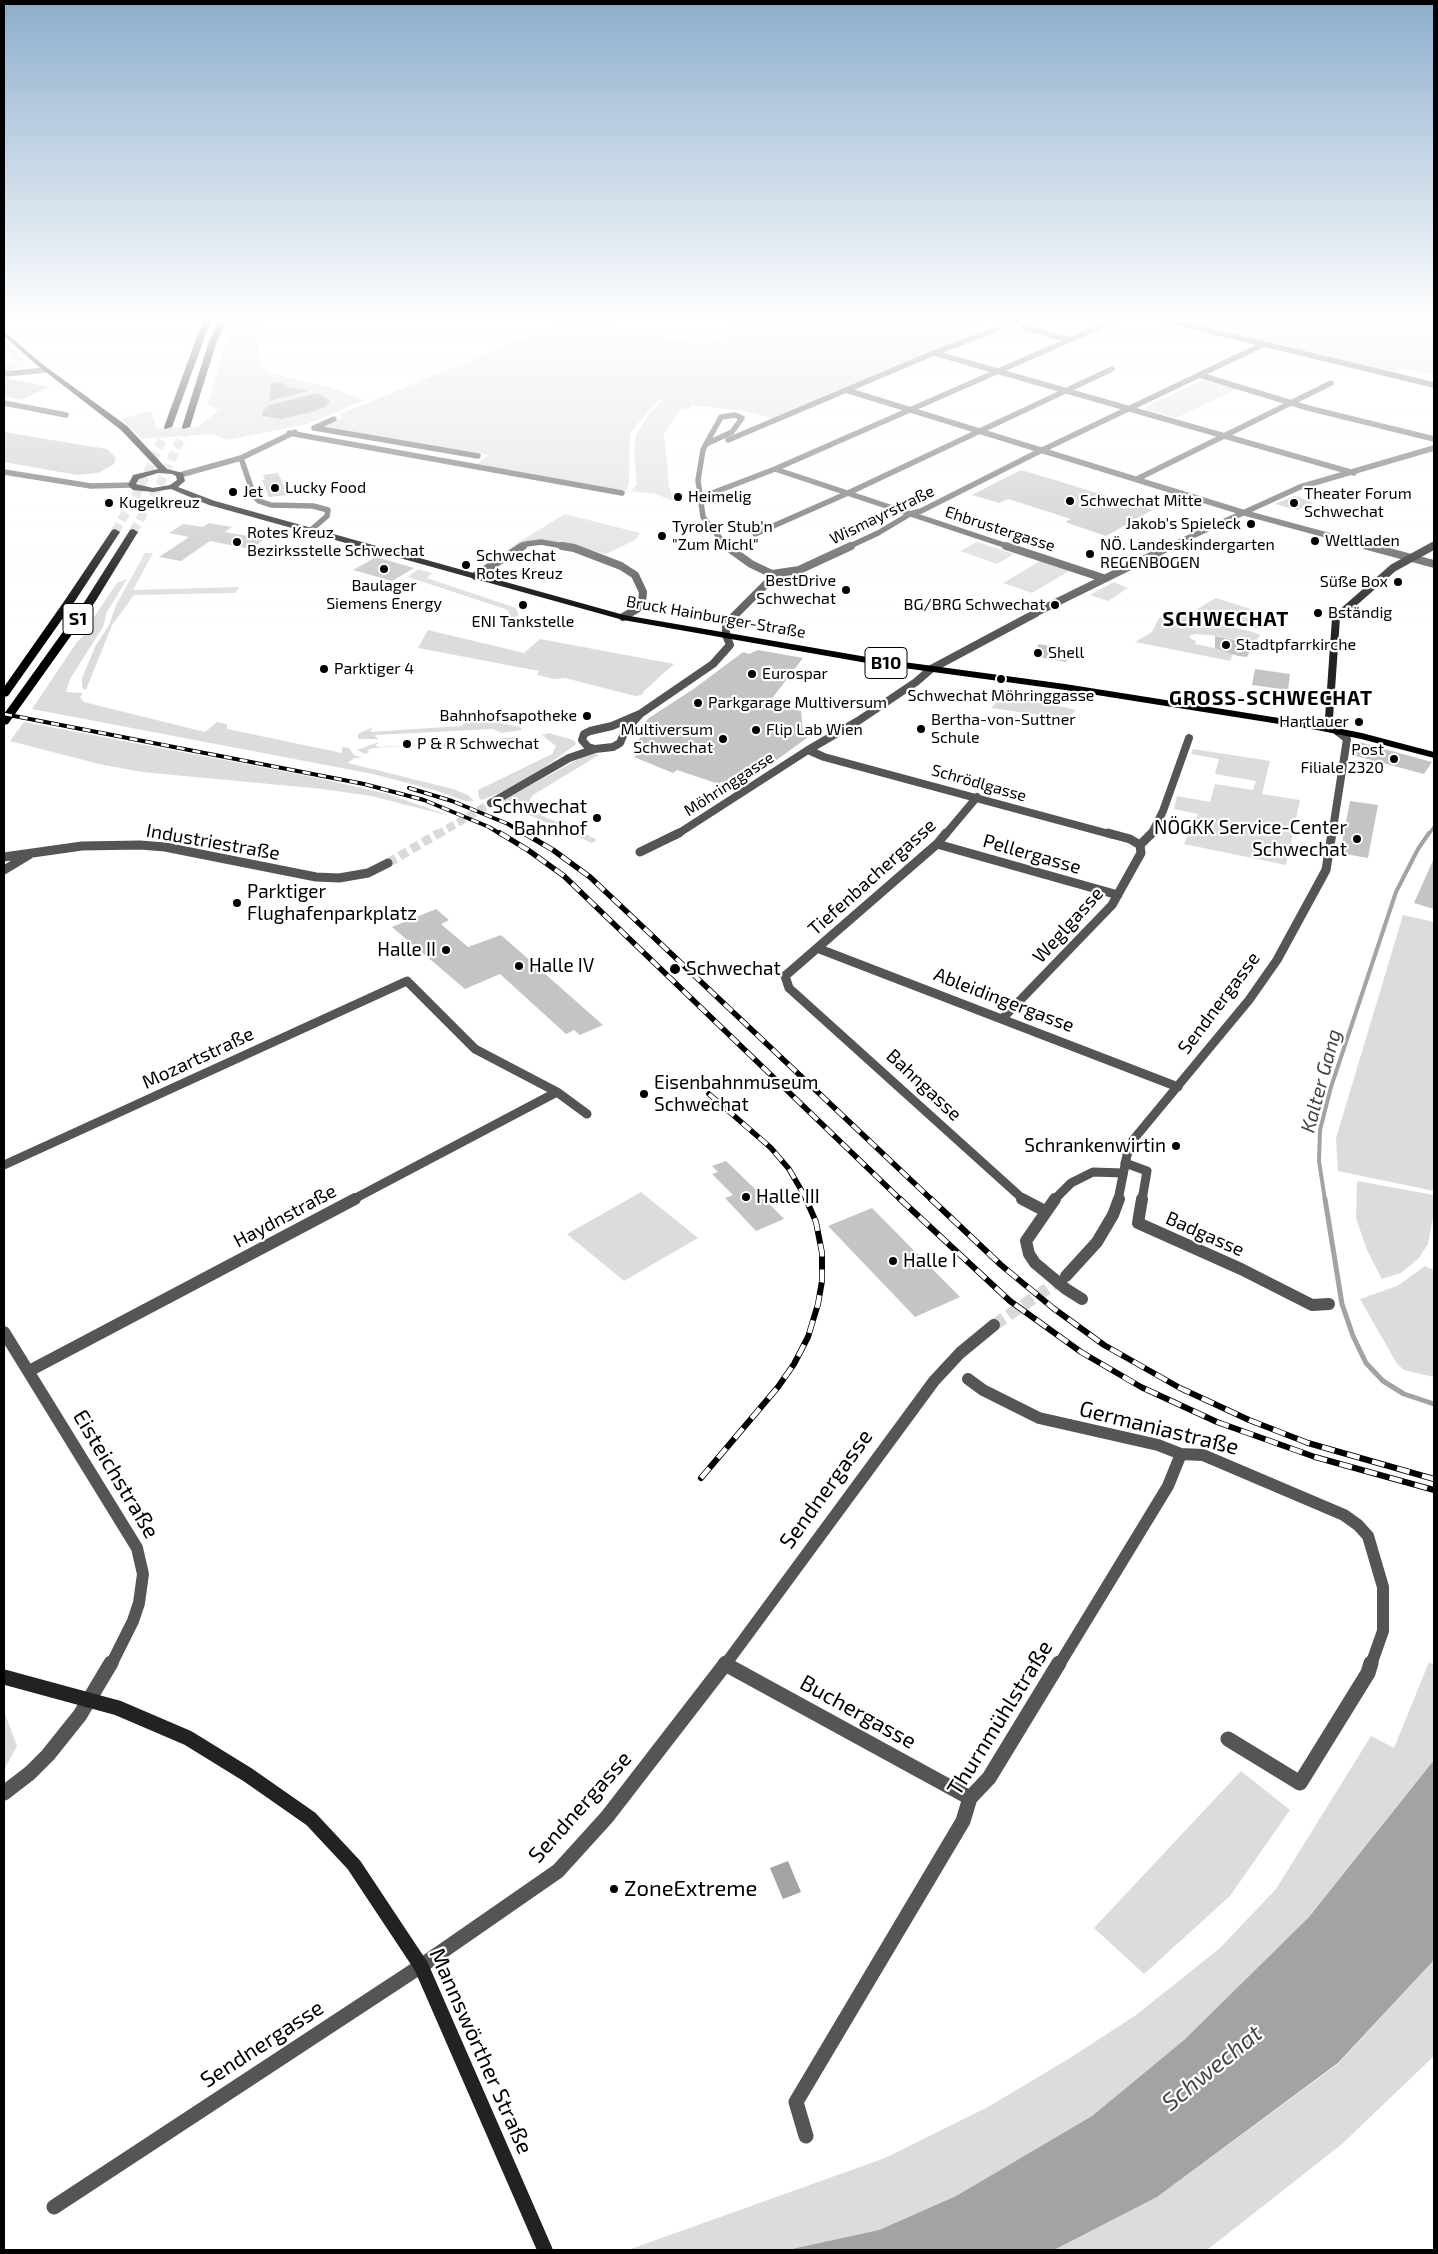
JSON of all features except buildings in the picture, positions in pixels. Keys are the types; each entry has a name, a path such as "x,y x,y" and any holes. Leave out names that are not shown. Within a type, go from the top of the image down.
{"highway":[{"name":"S1","path":"4,694 70,602 115,532"},
{"name":"S1","path":"4,722 90,602 133,532"}],"main road":[{"path":"119,425 164,471"},
{"path":"142,448 146,473"},
{"path":"132,484 136,477 146,473 164,471 180,475 181,481 172,487"},
{"name":"B10","path":"132,484 144,489 172,487"},
{"name":"Bruck Hainburger-Straße","path":"172,487 212,503 623,617 931,669 1066,687 1337,731"},
{"path":"1337,731 1329,718 1334,625 1336,618 1350,604 1408,558 1434,545"},
{"name":"B10","path":"1337,731 1434,755"},
{"name":"Mannswörther Straße","path":"4,1677 90,1699 144,1717 188,1738 248,1775 311,1819 354,1865 421,1966 545,2250"}],"street":[{"path":"180,475 241,458 289,433 321,425"},
{"path":"584,744 582,740 584,734 640,714 712,664 730,645 726,635 726,624 772,578 772,574 744,559 723,544 703,517 698,480 701,458 716,425"},
{"path":"706,444 732,432 737,425"},
{"path":"728,440 763,425"},
{"path":"707,495 775,469 875,425"},
{"path":"959,425 1245,513 1434,564"},
{"path":"755,534 848,493 991,425"},
{"name":"Wismayrstraße","path":"772,574 785,574 798,570 878,533 910,514 921,511 1095,425"},
{"path":"1190,425 1354,473"},
{"path":"1138,479 1245,425"},
{"path":"1380,425 1434,439"},
{"path":"315,428 478,456 466,465"},
{"path":"289,433 622,493"},
{"name":"Möhringgasse","path":"640,852 667,840 695,824 808,750 866,715 916,682 931,669 1103,578 1300,487 1354,473 1434,448"},
{"path":"241,458 254,496 259,501 271,505 313,506 328,510 327,516 310,530"},
{"name":"Ehbrustergasse","path":"775,469 1103,578"},
{"path":"4,472 91,486 132,484"},
{"path":"475,576 526,544 541,542 574,548 628,570 639,580 643,592 642,602 638,608 623,617"},
{"path":"491,803 569,758 596,749 614,747 620,744 625,731 640,714"},
{"path":"602,729 616,731 623,737"},
{"name":"Sendnergasse","path":"1066,1276 1086,1256 1106,1229 1118,1202 1128,1150 1138,1133 1249,1000 1277,960 1326,870 1347,739 1337,731"},
{"path":"1140,845 1150,837 1163,811 1190,738"},
{"path":"584,744 596,749"},
{"path":"569,758 577,748 584,744"},
{"name":"Schrödlgasse","path":"808,750 824,757 1130,839 1140,845"},
{"name":"Tiefenbachergasse","path":"785,976 938,844 977,797"},
{"name":"Pellergasse","path":"938,844 1118,895"},
{"name":"Industriestraße","path":"4,857 82,846 140,845 165,848 307,876 339,878 368,873 388,863"},
{"name":"Weglgasse","path":"1003,1018 1102,916 1118,895 1140,853 1140,845"},
{"name":"Industriestraße","path":"4,870 30,854"},
{"name":"Ableidingergasse","path":"817,948 1003,1018 1178,1087"},
{"name":"Bahngasse","path":"785,976 789,988 871,1060 1020,1198 1046,1211"},
{"name":"Mozartstraße","path":"4,1165 407,981 475,1049 557,1092"},
{"path":"557,1092 587,1114"},
{"name":"Haydnstraße","path":"29,1371 557,1092"},
{"path":"1082,1299 1043,1271 1029,1254 1026,1240 1062,1191 1083,1176 1124,1168"},
{"name":"Badgasse","path":"1124,1168 1147,1171 1138,1223 1241,1269 1312,1305 1329,1304"},
{"name":"Sendnergasse","path":"54,2207 421,1966 558,1871 625,1795 725,1664 934,1381 960,1353 994,1325"},
{"name":"Eisteichstraße","path":"4,1332 137,1548 141,1560 142,1588 133,1621 117,1654 90,1699 48,1755 30,1773 4,1792"},
{"name":"Germaniastraße","path":"968,1379 982,1390 1039,1418 1158,1446 1181,1454 1204,1455 1221,1461 1344,1515 1358,1525 1368,1536 1379,1568 1382,1587 1383,1631 1368,1673 1300,1783 1228,1739"},
{"name":"Thurnmühlstraße","path":"806,2136 796,2102 963,1821 970,1798 989,1778 1168,1486 1181,1454"},
{"name":"Buchergasse","path":"725,1664 970,1798"}],"shaded area":[{"path":"127,425 155,425 156,428 197,427 199,425 301,425 227,440 212,434 142,439"},
{"path":"327,425 637,425 630,433 629,483 626,491 476,465 488,455 324,427"},
{"path":"642,425 670,425 664,433 669,486 674,501 655,494 631,491 637,484 634,453 636,435"},
{"path":"565,514 640,533 635,540 606,554 544,540 528,541 509,548"},
{"path":"977,542 1014,554 997,564 960,551"},
{"path":"145,553 153,553 133,590 239,587 235,593 134,595 112,625 86,690 82,688 82,678 96,645 109,625 116,605"},
{"path":"1040,561 1069,571 1032,593 1003,583"},
{"path":"418,569 432,573 427,578 516,608 519,615 512,618 509,616 509,611 505,609 408,577"},
{"path":"127,579 107,612 103,627 70,679 66,692 83,693 80,697 84,702 205,732 217,722 227,724 227,729 342,753 342,747 349,748 354,755 362,758 354,758 348,763 453,789 468,795 474,801 465,801 434,790 373,774 32,709 77,642 93,626 94,617 117,583"},
{"path":"1114,582 1128,588 1108,601 1090,595"},
{"path":"1216,598 1257,611 1254,613 1267,617 1256,628 1192,612"},
{"path":"1166,612 1260,635 1254,643 1218,636 1195,634 1189,636 1196,641 1195,644 1234,652 1230,661 1135,642 1152,632 1159,618"},
{"path":"428,630 524,653 540,639 674,664 642,695 635,696 565,678 554,679 537,675 539,671 418,648"},
{"path":"1003,695 1076,710 1067,719 991,708"},
{"path":"480,720 520,727 522,730 502,733 493,729 376,735 379,739 358,739 358,734 373,727 370,732 461,726 467,721"},
{"path":"24,722 313,777 388,794 450,816 371,796 323,789 142,772 99,764 10,741"},
{"path":"549,733 573,740 576,743 542,769 502,792 482,800 479,798 478,790 552,754 556,746 542,735"},
{"path":"518,737 515,746 504,741 454,744 448,749 439,744 374,748 367,750 370,752 365,754 357,750 376,743 379,743 375,745 379,747 495,741 500,738"},
{"path":"1193,749 1270,761 1262,794 1300,800 1286,865 1184,844 1198,814 1174,809 1177,796 1210,802 1215,784 1253,790 1256,781 1215,774 1219,759 1191,754"},
{"path":"594,752 599,755 533,795 528,803 511,806 502,801 588,754"},
{"path":"530,806 536,813 571,828 569,830 586,834 597,840 592,843 516,809"},
{"path":"1403,915 1434,922 1434,1191 1338,1171 1336,1138"},
{"path":"1357,1181 1434,1195 1434,1213 1428,1244 1419,1258 1401,1273 1382,1279 1367,1250 1356,1218"},
{"path":"641,1192 698,1238 624,1281 567,1234"},
{"path":"1425,1266 1434,1270 1434,1377 1404,1370 1397,1364 1360,1299 1397,1286"},
{"path":"1429,1662 1434,1665 1434,1760 1309,1917 1184,2040 1092,2116 956,2196 879,2230 787,2250 628,2250 885,2158 988,2107 1070,2058 1136,2015 1220,1948 1276,1889 1371,1736 1394,1748"},
{"path":"4,1711 17,1746 4,1770"},
{"path":"1241,1771 1290,1810 1230,1896 1144,1974 1094,1928"},
{"path":"1434,1960 1434,2056 1342,2144 1207,2250 1054,2250 1157,2197 1338,2064"}],"water":[{"path":"1434,1760 1434,1960 1338,2063 1157,2197 1054,2250 787,2250 879,2230 956,2196 1092,2116 1184,2040 1309,1917"},
{"path":"788,1861 801,1892 783,1899 770,1868"}],"waterway":[{"name":"Kalter Gang","path":"1428,835 1434,827"},
{"name":"Kalter Gang","path":"1325,1200 1319,1161 1320,1130 1331,1087 1396,892 1418,849 1429,833"},
{"name":"Kalter Gang","path":"1325,1199 1342,1304 1353,1336 1366,1363 1383,1381 1404,1394 1434,1404"}],"tunnel":[{"path":"115,532 144,480 168,427"},
{"path":"133,532 162,480 186,427"},
{"path":"437,835 491,803"},
{"path":"388,863 439,833"},
{"path":"994,1325 1063,1278"}],"railway":[{"path":"4,714 364,784 424,800 489,827 502,835"},
{"path":"409,788 452,801 508,824 526,835"},
{"path":"500,833 528,850 564,876 901,1200"},
{"path":"524,833 553,850 590,877 932,1200"},
{"path":"709,1094 771,1148 789,1169 807,1200"},
{"path":"701,1478 778,1387 794,1364 808,1337 818,1304 822,1281 822,1253 816,1222 806,1199"},
{"path":"900,1199 1010,1301 1081,1352 1141,1387 1217,1422 1315,1457 1434,1490"},
{"path":"931,1199 1001,1265 1053,1308 1104,1345 1180,1388 1249,1420 1308,1443 1434,1479"}],"place":[{"name":"Lucky Food","path":"275,488"},
{"name":"Jet","path":"233,492"},
{"name":"Heimelig","path":"678,497"},
{"name":"Schwechat Mitte","path":"1070,501"},
{"name":"Kugelkreuz","path":"109,503"},
{"name":"Theater Forum Schwechat","path":"1294,503"},
{"name":"Jakob's Spieleck","path":"1251,524"},
{"name":"Tyroler Stub'n \"Zum Michl\"","path":"662,536"},
{"name":"Weltladen","path":"1315,541"},
{"name":"Rotes Kreuz Bezirksstelle Schwechat","path":"237,542"},
{"name":"NÖ. Landeskindergarten REGENBOGEN","path":"1090,554"},
{"name":"Schwechat Rotes Kreuz","path":"466,565"},
{"name":"Baulager Siemens Energy","path":"384,569"},
{"name":"Süße Box","path":"1398,582"},
{"name":"BestDrive Schwechat","path":"846,590"},
{"name":"ENI Tankstelle","path":"523,605"},
{"name":"BG/BRG Schwechat","path":"1055,605"},
{"name":"Bständig","path":"1318,613"},
{"name":"Stadtpfarrkirche","path":"1226,645"},
{"name":"Shell","path":"1038,653"},
{"name":"Parktiger 4","path":"324,669"},
{"name":"Eurospar","path":"752,674"},
{"name":"Schwechat Möhringgasse","path":"1001,679"},
{"name":"Parkgarage Multiversum","path":"698,703"},
{"name":"Bahnhofsapotheke","path":"587,716"},
{"name":"Hartlauer","path":"1359,722"},
{"name":"Bertha-von-Suttner Schule","path":"921,729"},
{"name":"Flip Lab Wien","path":"756,730"},
{"name":"Multiversum Schwechat","path":"723,739"},
{"name":"P & R Schwechat","path":"407,744"},
{"name":"Post Filiale 2320","path":"1394,759"},
{"name":"Schwechat Bahnhof","path":"597,818"},
{"name":"NÖGKK Service-Center Schwechat","path":"1357,839"},
{"name":"Parktiger Flughafenparkplatz","path":"237,903"},
{"name":"Halle II","path":"446,950"},
{"name":"Halle IV","path":"519,966"},
{"name":"Schwechat","path":"675,969"},
{"name":"Eisenbahnmuseum Schwechat","path":"644,1094"},
{"name":"Schrankenwirtin","path":"1176,1146"},
{"name":"Halle III","path":"746,1197"},
{"name":"Halle I","path":"893,1261"},
{"name":"ZoneExtreme","path":"614,1889"}],"district":[{"name":"SCHWECHAT","path":"1226,619"},
{"name":"GROSS-SCHWECHAT","path":"1271,698"}]}
